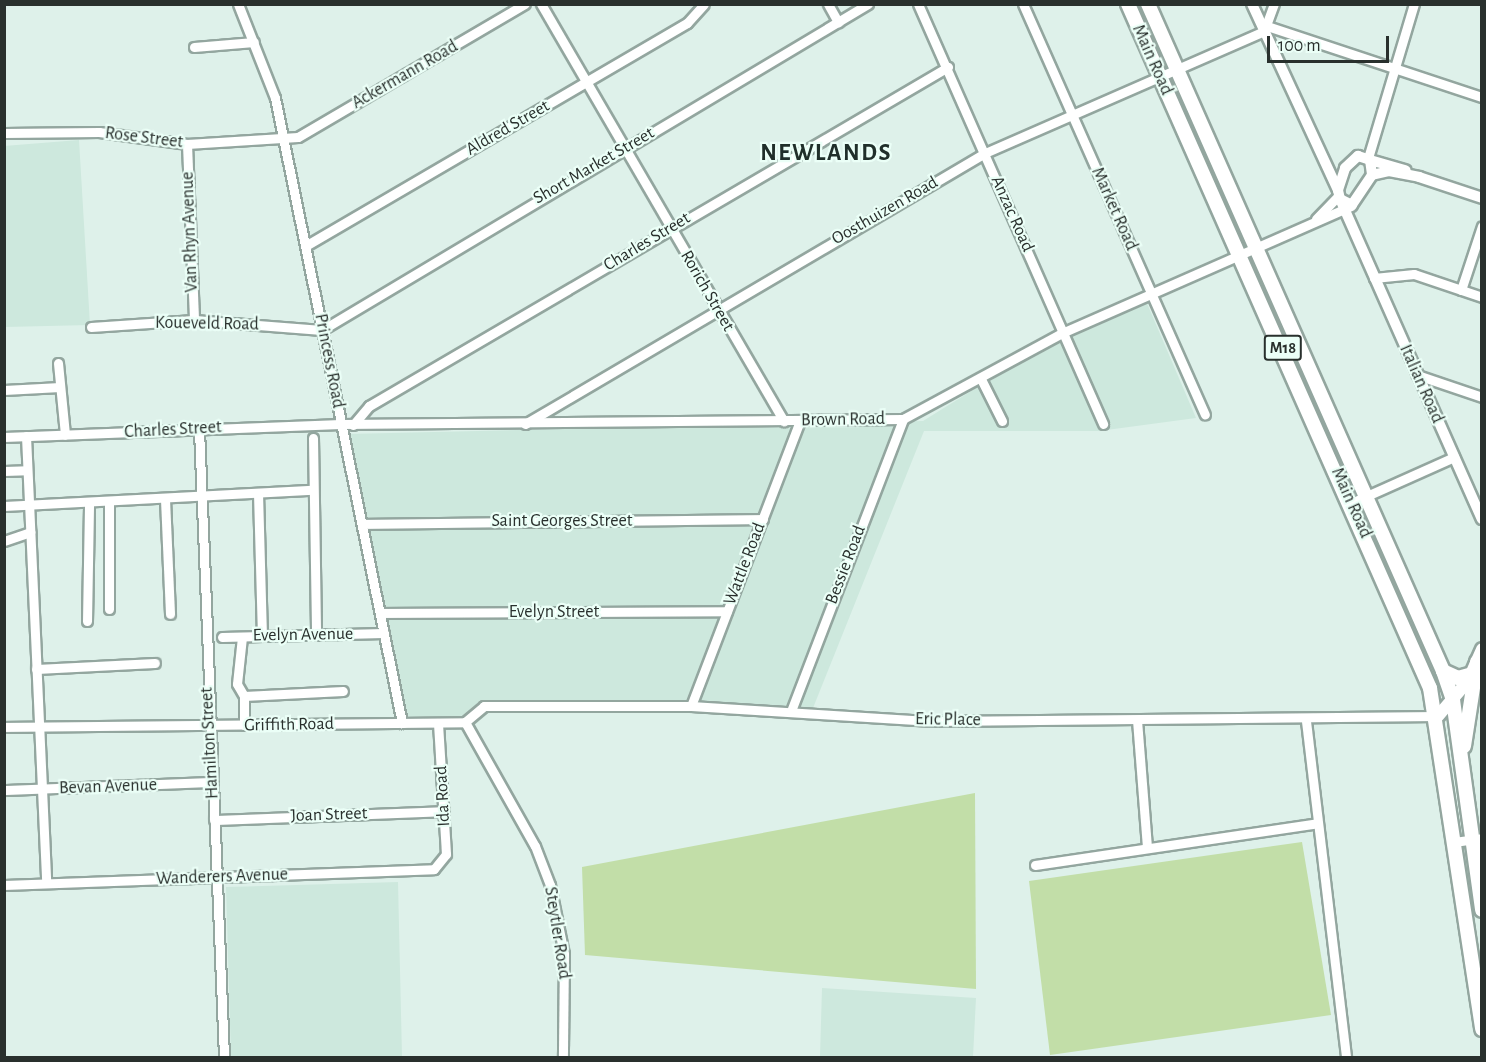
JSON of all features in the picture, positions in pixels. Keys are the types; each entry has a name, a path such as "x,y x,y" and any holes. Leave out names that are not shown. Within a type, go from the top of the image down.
{"main road":[{"name":"Main Road","path":"1128,4 1418,657 1438,716 1482,1029"},
{"name":"Main Road","path":"1148,4 1443,671 1453,700 1476,839 1482,910"},
{"path":"1443,671 1458,678 1479,657"},
{"path":"1438,716 1453,700 1479,657"},
{"path":"1461,758 1479,657"}],"street":[{"name":"Princess Road","path":"238,4 272,88 307,245 322,330 402,723"},
{"name":"Ackermann Road","path":"283,139 302,135 525,4"},
{"name":"Rorich Street","path":"541,4 784,421"},
{"name":"Aldred Street","path":"307,245 693,19 704,4"},
{"path":"828,4 838,22"},
{"name":"Short Market Street","path":"322,330 868,4"},
{"name":"Anzac Road","path":"918,4 1065,332 1103,424"},
{"name":"Market Road","path":"1023,4 1205,414"},
{"name":"Italian Road","path":"1252,4 1338,195 1342,211 1482,519"},
{"path":"1274,4 1265,29 1394,67 1482,97"},
{"path":"1357,201 1338,195 1362,159 1373,132 1414,4"},
{"name":"Oosthuizen Road","path":"524,425 717,308 985,153 1177,70 1265,29"},
{"path":"194,47 254,42"},
{"name":"Charles Street","path":"353,425 369,406 948,67"},
{"name":"Rose Street","path":"4,133 87,132 187,144 283,139"},
{"name":"Van Rhyn Avenue","path":"187,144 194,320"},
{"path":"1317,151 1333,165 1362,159 1482,198"},
{"path":"1362,159 1372,176 1389,171 1419,177"},
{"name":"Italian Road","path":"1361,249 1352,220 1357,201 1372,176"},
{"name":"Brown Road","path":"1302,229 1338,195"},
{"name":"Brown Road","path":"342,424 524,425 903,419 1065,332 1302,229 1342,211 1357,201"},
{"path":"1461,290 1482,226"},
{"path":"1374,278 1414,274 1482,297"},
{"name":"Koueveld Road","path":"91,327 194,320 322,330"},
{"path":"58,363 65,435"},
{"path":"1417,375 1482,397"},
{"path":"981,379 1002,421"},
{"path":"4,390 60,387"},
{"name":"Bessie Road","path":"791,711 903,419"},
{"name":"Wattle Road","path":"691,706 800,422"},
{"name":"Charles Street","path":"4,437 342,424"},
{"name":"Hamilton Street","path":"199,429 209,726 224,1058"},
{"path":"26,436 46,883"},
{"path":"313,438 316,635"},
{"path":"1351,503 1454,457"},
{"path":"4,471 27,470"},
{"path":"4,506 201,498 313,490"},
{"path":"258,493 262,636"},
{"path":"165,499 170,614"},
{"path":"87,621 88,502"},
{"path":"109,502 109,609"},
{"name":"Saint Georges Street","path":"362,524 763,519"},
{"path":"4,541 30,532"},
{"name":"Evelyn Street","path":"380,613 727,611"},
{"name":"Evelyn Avenue","path":"222,638 384,633"},
{"path":"242,637 237,684 244,696 244,725"},
{"path":"36,669 155,663"},
{"path":"244,696 343,691"},
{"name":"Eric Place","path":"465,722 484,706 691,706 928,721 1306,721 1438,716"},
{"path":"1137,720 1147,848"},
{"path":"1306,721 1314,824 1346,1058"},
{"name":"Griffith Road","path":"4,727 465,722"},
{"name":"Steytler Road","path":"465,722 535,846 550,885 564,954 563,1058"},
{"name":"Ida Road","path":"438,724 446,854 439,866"},
{"name":"Bevan Avenue","path":"4,790 212,782"},
{"name":"Joan Street","path":"214,820 444,811"},
{"path":"1035,865 1314,824"},
{"path":"1454,842 1476,839"},
{"name":"Wanderers Avenue","path":"4,885 439,866"}],"shaded area":[{"path":"79,140 90,325 5,327 4,146"},
{"path":"1146,301 1196,418 1099,431 924,431 811,713 498,705 473,726 407,722 347,434 923,421 1058,337"},
{"path":"398,882 402,1057 231,1057 226,887"},
{"path":"822,988 976,998 973,1057 820,1057"}],"green space":[{"path":"975,793 976,989 585,955 582,867"},
{"path":"1302,842 1331,1015 1050,1055 1029,881"}],"district":[{"name":"NEWLANDS","path":"826,154"}]}
